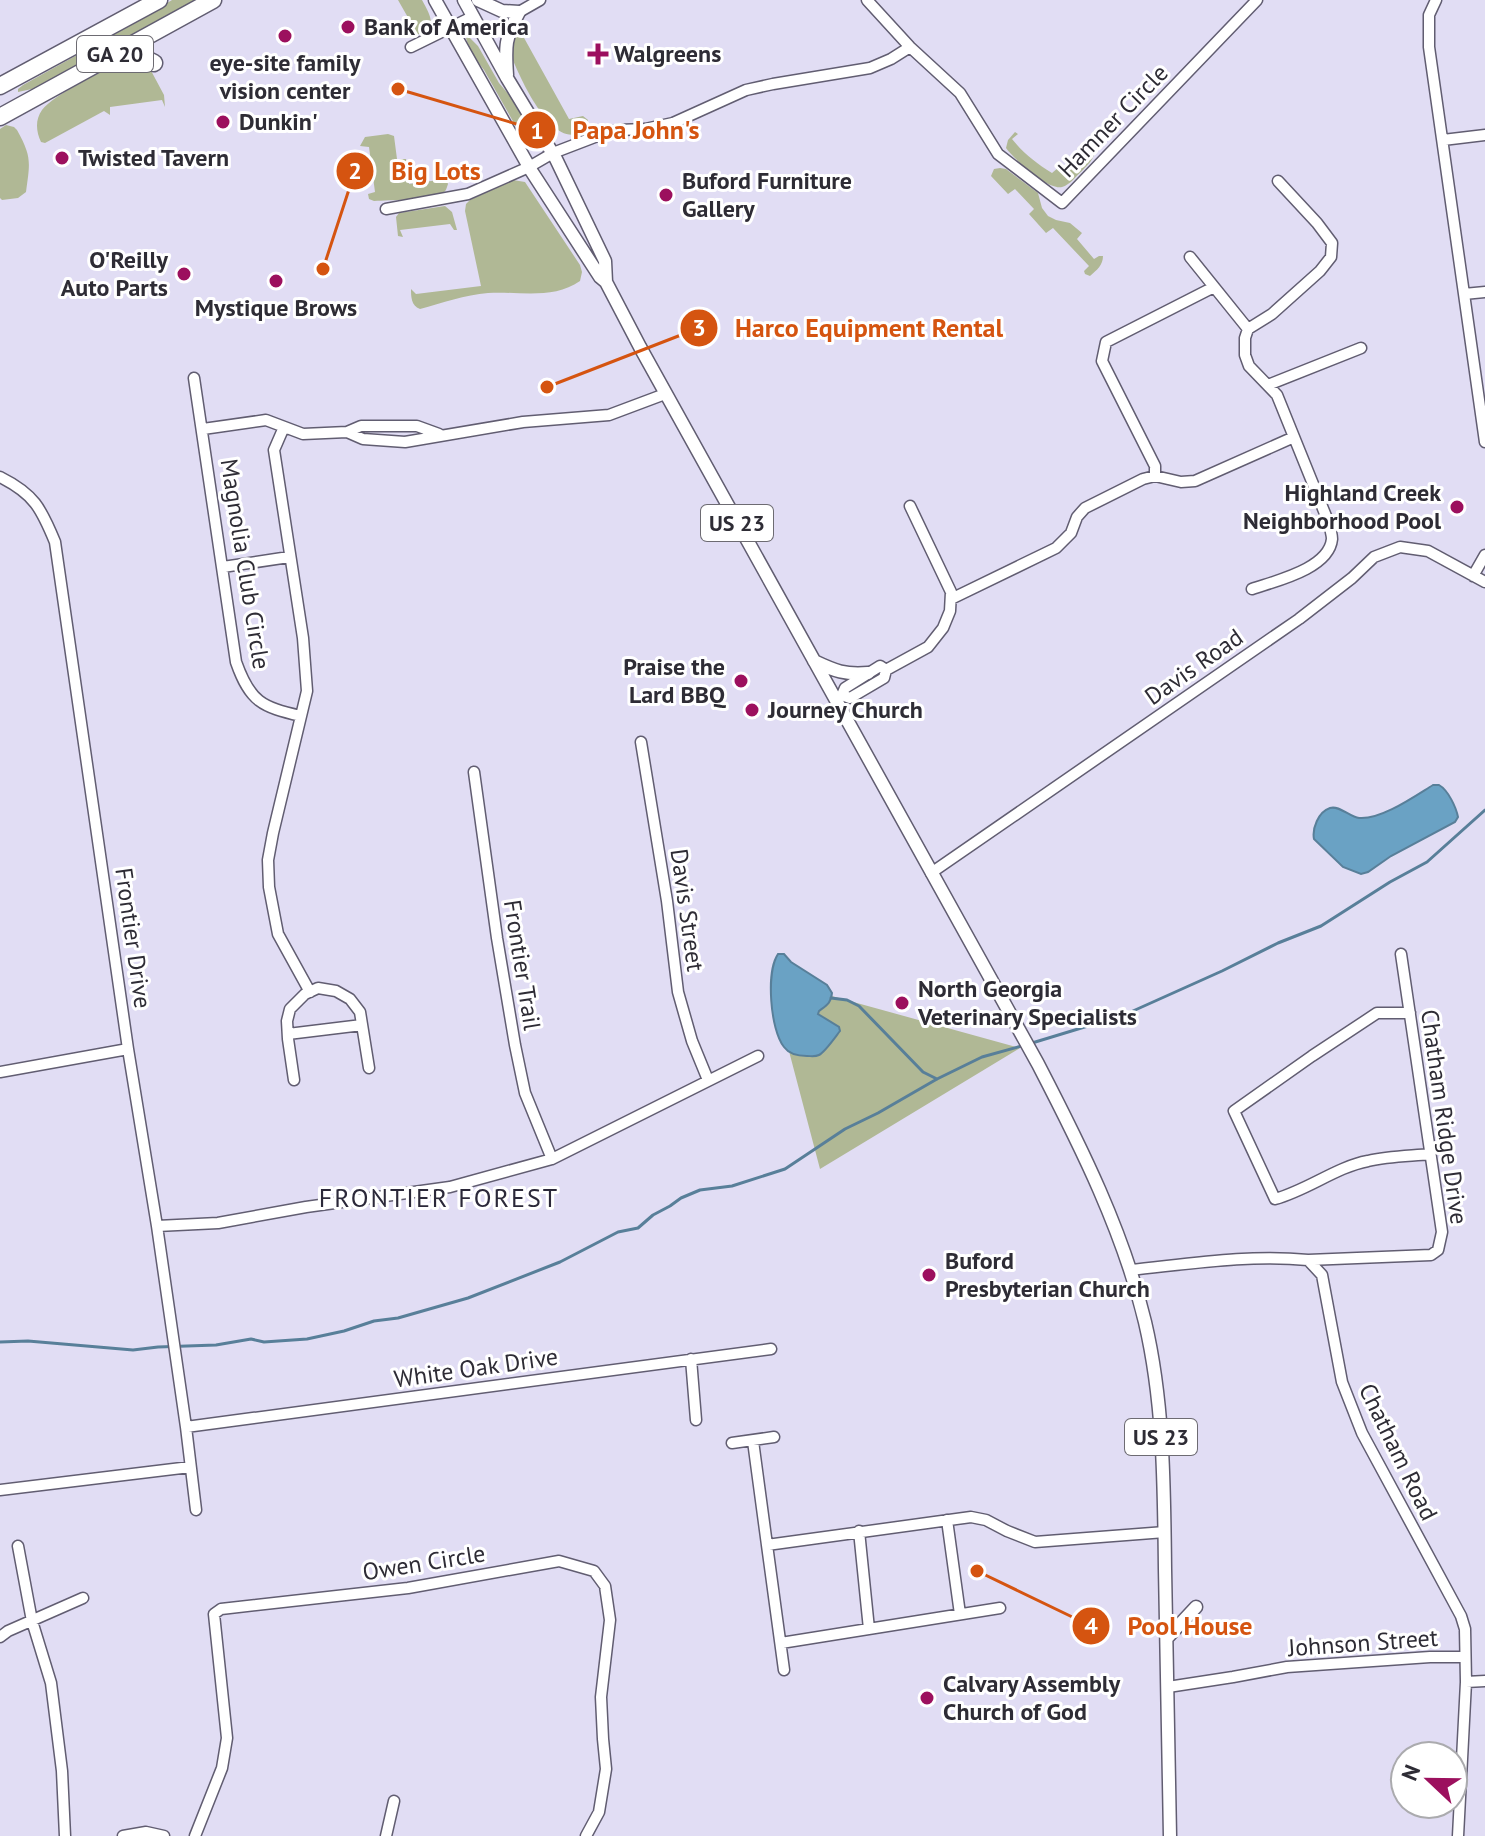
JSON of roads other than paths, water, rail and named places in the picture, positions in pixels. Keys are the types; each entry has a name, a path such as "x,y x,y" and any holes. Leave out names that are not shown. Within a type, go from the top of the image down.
{"highway":[{"name":"GA 20","path":"0,86 159,0"},
{"name":"GA 20","path":"0,117 213,0"},
{"path":"118,52 138,55 154,63 151,48 158,30"}],"main road":[{"name":"US 23","path":"435,0 530,170 584,254 606,282 813,661 838,697 931,873 1038,1064 1080,1146 1117,1231 1145,1322 1159,1399 1164,1489 1170,1836"},
{"name":"US 23","path":"464,0 553,153 605,261 606,282"},
{"path":"478,0 502,11 519,12 505,46 507,78"},
{"path":"813,661 849,674 868,673"},
{"path":"1167,1638 1196,1607"}],"street":[{"path":"519,12 540,0"},
{"name":"Hamner Circle","path":"867,0 910,47 960,93 998,154 1062,203 1257,0"},
{"path":"1436,0 1429,15 1429,47 1485,442"},
{"path":"411,47 472,17"},
{"path":"386,209 468,194 530,170 553,153 609,132 673,123 746,90 870,68 910,47"},
{"path":"1443,140 1485,135"},
{"path":"1252,589 1304,571 1326,552 1332,540 1330,526 1277,395 1249,366 1245,355 1248,329 1272,314 1320,271 1331,257 1332,243 1278,181"},
{"path":"1190,257 1248,329"},
{"path":"1155,476 1155,466 1102,361 1106,342 1214,287"},
{"path":"1464,294 1485,292"},
{"path":"1268,385 1361,348"},
{"name":"Magnolia Club Circle","path":"194,378 236,662 249,692 271,709 301,716 307,691 303,638 274,450 284,427"},
{"path":"347,432 363,439 405,442 523,422 609,415 665,394"},
{"path":"203,429 266,420 303,434 347,432 361,426 417,426 441,435"},
{"path":"390,441 391,426"},
{"path":"951,599 1056,548 1071,533 1077,517 1085,508 1143,479 1155,476 1181,482 1195,481 1294,437"},
{"name":"Frontier Drive","path":"0,477 31,497 44,513 55,542 190,1467"},
{"path":"838,697 850,698 884,678 886,670 928,647 943,628 950,611 951,592 910,506"},
{"name":"Davis Road","path":"931,873 1299,619 1374,557 1400,547 1428,551 1485,582"},
{"path":"1473,576 1485,555"},
{"path":"223,567 289,557"},
{"path":"838,697 845,688 880,666 886,670"},
{"path":"301,716 268,860 269,887 278,934 310,992"},
{"name":"Davis Street","path":"641,742 667,901 678,992 692,1041 708,1080"},
{"name":"Frontier Trail","path":"474,772 515,1045 525,1093 552,1159"},
{"name":"Chatham Ridge Drive","path":"1308,1260 1431,1255 1438,1250 1442,1232 1401,954"},
{"path":"294,1080 288,1034 290,1009 305,994 318,988 336,991 350,999 360,1012 369,1068"},
{"path":"1410,1013 1377,1013 1234,1111 1275,1199 1296,1193 1367,1161 1430,1154"},
{"path":"288,1034 362,1025"},
{"path":"0,1072 128,1049"},
{"path":"157,1226 218,1223 450,1187 552,1159 758,1056"},
{"path":"1130,1270 1236,1260 1308,1260"},
{"name":"Chatham Road","path":"1308,1260 1322,1275 1342,1382 1362,1433 1461,1616 1465,1629 1466,1682 1458,1836"},
{"name":"White Oak Drive","path":"186,1427 771,1349"},
{"path":"691,1359 696,1420"},
{"path":"732,1443 774,1437"},
{"path":"753,1441 784,1670"},
{"path":"0,1490 190,1467 196,1510"},
{"path":"767,1545 971,1517 986,1520 1035,1542 1165,1532"},
{"path":"947,1520 960,1614"},
{"path":"859,1531 869,1629"},
{"path":"18,1546 32,1621 51,1683 62,1771 65,1836"},
{"name":"Owen Circle","path":"195,1836 222,1768 227,1738 214,1614 221,1609 408,1588 559,1561 594,1571 605,1586 610,1620 601,1697 606,1769 599,1812 586,1836"},
{"path":"0,1637 83,1598"},
{"path":"781,1643 1000,1608"},
{"name":"Johnson Street","path":"1168,1687 1287,1667 1465,1657"},
{"path":"1466,1682 1485,1681"},
{"path":"386,1836 394,1801"},
{"path":"123,1836 146,1832 164,1836"}],"water":[{"path":"1433,785 1442,787 1451,799 1458,817 1455,822 1391,856 1368,872 1361,874 1343,867 1314,839 1317,821 1330,808 1368,818 1398,806"},
{"path":"778,954 784,954 827,985 832,993 830,1002 818,1014 839,1027 840,1031 818,1056 791,1053 779,1039 771,1000 772,974"}],"waterway":[{"path":"1032,1043 1124,1015 1321,926 1427,862 1485,810"},
{"path":"831,998 847,1000 859,1006 923,1072 937,1079"},
{"path":"0,1342 28,1341 133,1350 216,1345 251,1339 264,1342 307,1339 468,1298 560,1262 618,1232 638,1228 653,1215 700,1190 732,1186 785,1169 845,1129 937,1079 982,1057 1025,1045"}],"place":[{"name":"Bank of America","path":"348,27"},
{"name":"eye-site family vision center","path":"285,36"},
{"name":"Walgreens","path":"598,54"},
{"name":"Papa John's","path":"398,89"},
{"name":"Dunkin'","path":"223,122"},
{"name":"Twisted Tavern","path":"62,158"},
{"name":"Buford Furniture Gallery","path":"666,195"},
{"name":"Big Lots","path":"323,269"},
{"name":"O'Reilly Auto Parts","path":"184,274"},
{"name":"Mystique Brows","path":"276,281"},
{"name":"Harco Equipment Rental","path":"547,387"},
{"name":"Highland Creek Neighborhood Pool","path":"1457,507"},
{"name":"Praise the Lard BBQ","path":"741,681"},
{"name":"Journey Church","path":"752,710"},
{"name":"North Georgia Veterinary Specialists","path":"902,1003"},
{"name":"Buford Presbyterian Church","path":"929,1275"},
{"name":"Pool House","path":"977,1571"},
{"name":"Calvary Assembly Church of God","path":"927,1698"}],"district":[{"name":"FRONTIER FOREST","path":"439,1198"}]}
